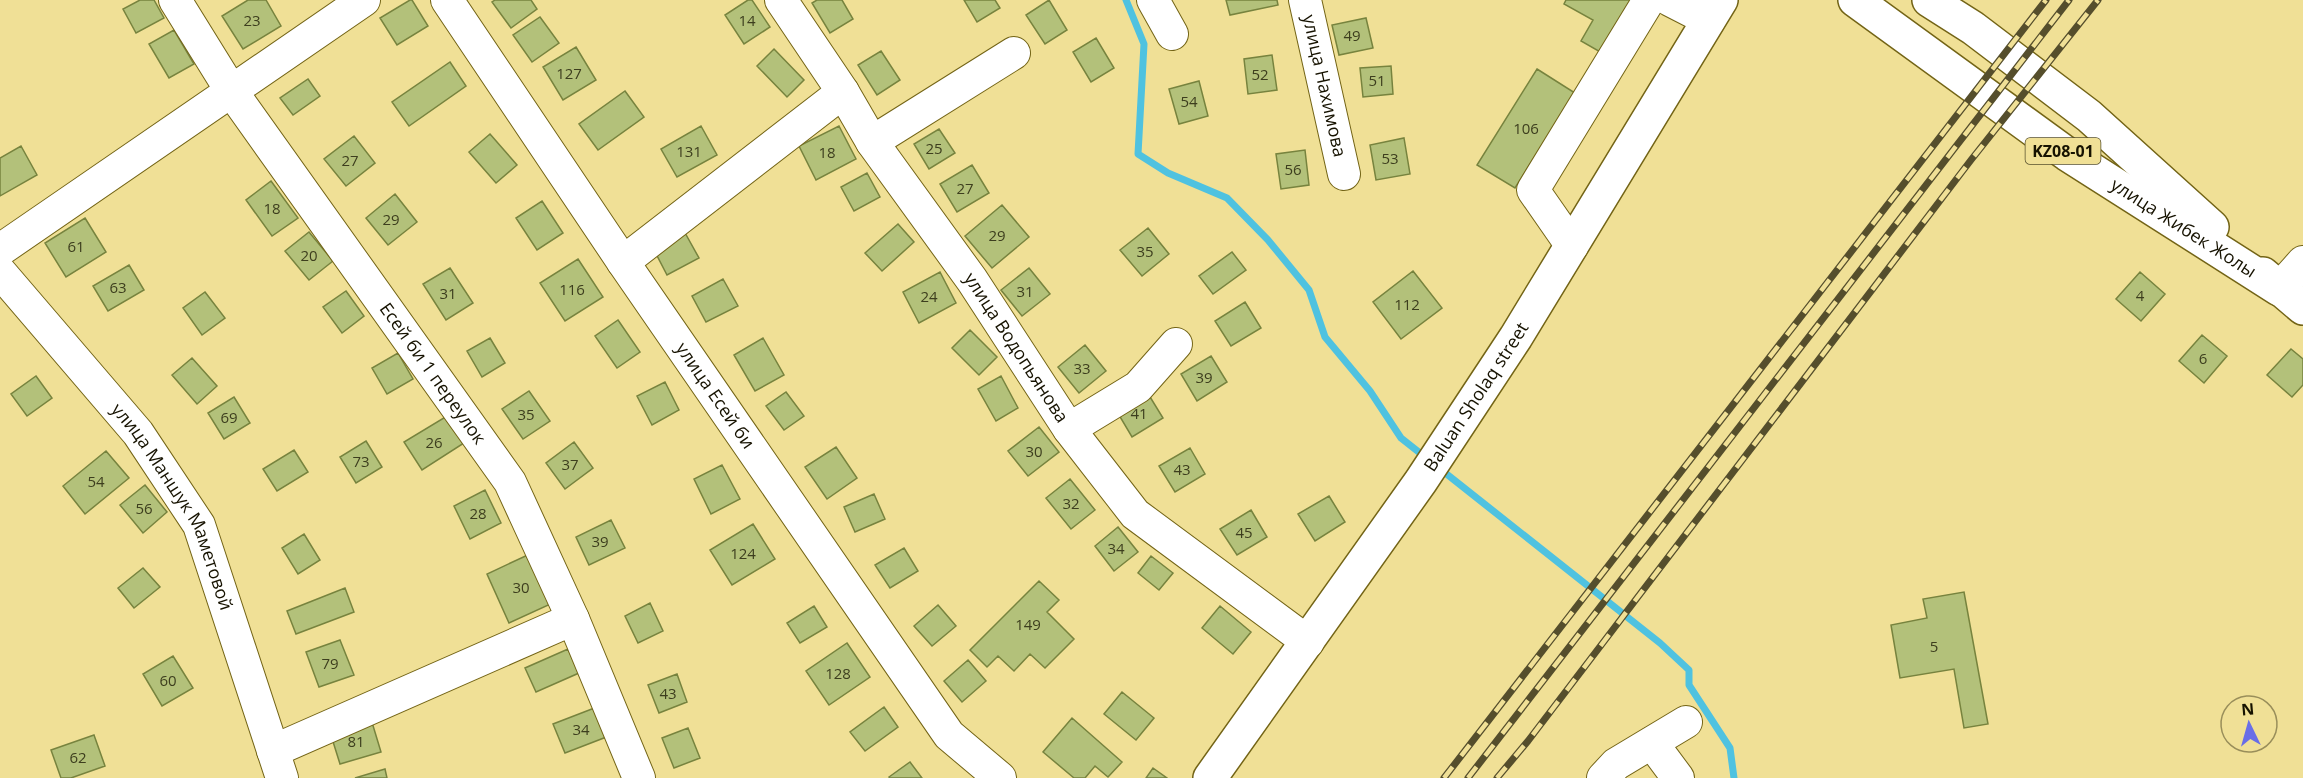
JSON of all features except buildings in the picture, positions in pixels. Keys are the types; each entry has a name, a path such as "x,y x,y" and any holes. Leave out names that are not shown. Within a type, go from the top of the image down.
{"main road":[{"name":"улица Жибек Жолы","path":"1855,0 2067,154 2291,298"},
{"name":"улица Жибек Жолы","path":"1929,0 1973,28 2089,116 2291,298"},
{"name":"KZ08-01","path":"1943,0 1973,28"},
{"name":"Baluan Sholaq street","path":"1210,778 1421,481 1516,337 1715,10"}],"street":[{"name":"Есей би 1 переулок","path":"175,0 232,92 510,482 573,619 639,778"},
{"path":"0,250 364,0"},
{"name":"улица Есей би","path":"447,0 623,262 949,735 1000,778"},
{"name":"улица Водопьянова","path":"781,0 843,92 872,142 972,280 1069,429 1135,514 1308,642"},
{"path":"1153,0 1172,34"},
{"name":"улица Нахимова","path":"1305,0 1344,174"},
{"path":"1572,246 1533,190 1649,0"},
{"path":"1670,0 1715,10"},
{"path":"872,142 1014,53"},
{"path":"623,262 843,92"},
{"path":"2291,298 2303,262"},
{"name":"улица Маншук Маметовой","path":"0,272 138,434 199,525 277,765"},
{"path":"1069,429 1138,387 1176,344"},
{"path":"277,765 573,619"},
{"path":"1604,778 1616,764 1686,722"},
{"path":"1652,743 1678,778"}],"waterway":[{"path":"1126,0 1144,44 1138,154 1168,173 1227,198 1268,240 1309,290 1325,337 1370,391 1401,438 1425,457"},
{"path":"1439,468 1660,643 1689,670 1689,685 1730,748 1734,778"}],"railway":[{"path":"1444,778 2046,0"},
{"path":"1468,778 2069,0"},
{"path":"1497,778 1528,741 1971,160 2098,0"}]}
